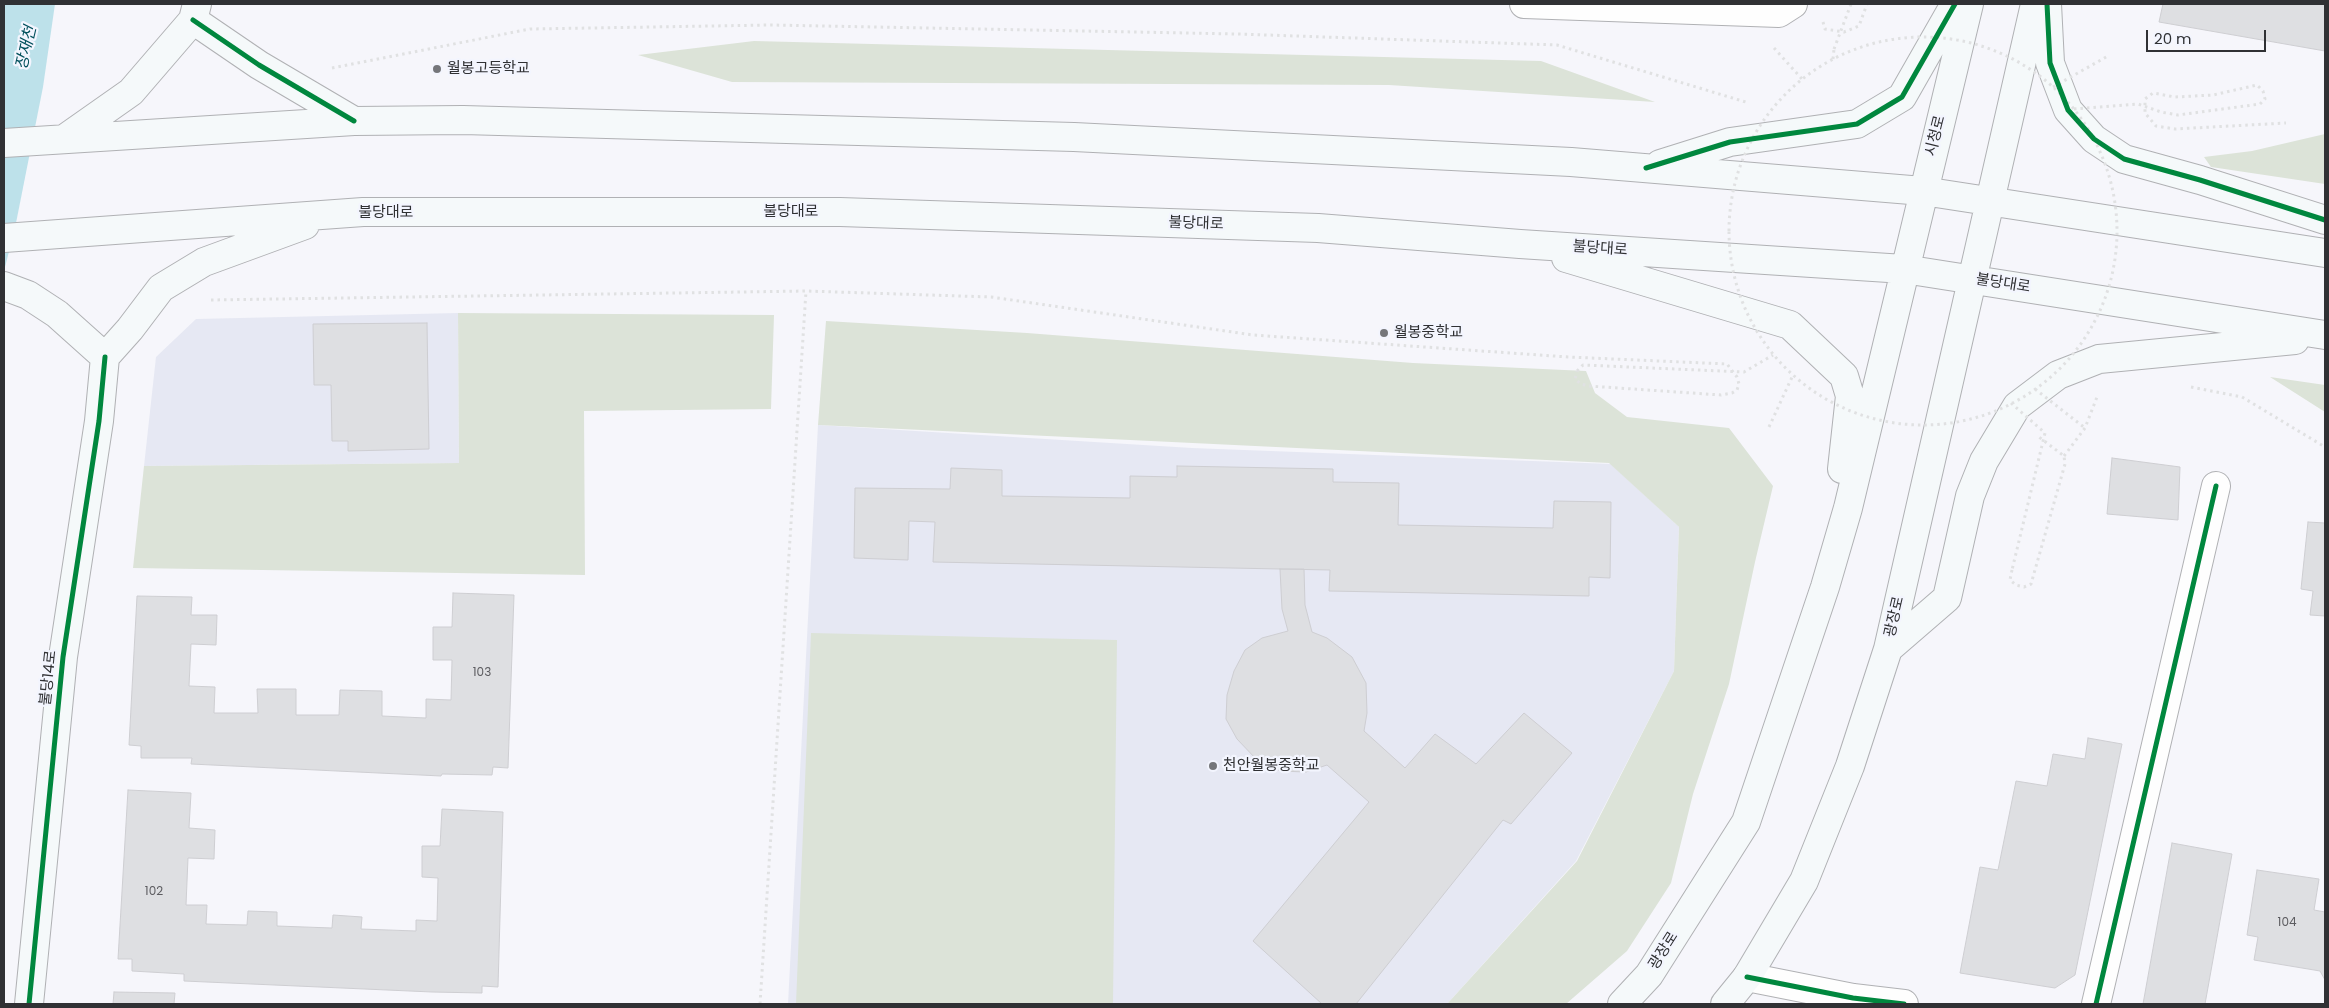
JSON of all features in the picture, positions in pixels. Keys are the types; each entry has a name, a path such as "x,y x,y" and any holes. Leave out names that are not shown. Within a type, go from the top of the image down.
{"main road":[{"path":"1646,168 1730,142 1857,124 1902,97 1955,4"},
{"name":"시청로","path":"1904,269 1969,4"},
{"path":"1989,202 2035,4"},
{"path":"2047,4 2050,62 2068,110 2094,139 2124,159 2200,180 2325,220"},
{"path":"66,137 131,92 195,12 260,65 354,121"},
{"path":"4,143 66,137 354,121 463,120 1074,137 1571,162 1923,191 2325,254"},
{"name":"광장로","path":"1725,1004 1747,978 1804,881 1850,766 1888,649 1989,202"},
{"name":"불당대로","path":"4,238 363,212 840,212 1318,228 1520,244 1904,269 1971,278 2325,336"},
{"path":"16,291 57,314 105,357 161,288 204,262 334,214"},
{"path":"1520,244 1790,325 1844,376 1850,396 1842,474 1848,508"},
{"name":"광장로","path":"1622,1004 1649,975 1746,822 1825,587 1848,508 1904,269"},
{"path":"1888,649 1946,598 1970,496 1984,461 2017,406 2058,375 2099,359 2325,336"},
{"name":"불당14로","path":"30,1004 63,657 99,421 105,357"}],"street":[{"path":"1524,4 1779,13 1793,4"},
{"path":"2096,1004 2216,486"},
{"path":"1747,978 1853,998 1904,1004"}],"path":[{"path":"1833,59 1837,40 1851,4"},
{"path":"1823,20 1825,29 1844,32 1860,26 1867,4"},
{"path":"327,69 530,29 771,25 1228,34 1557,45 1751,103"},
{"path":"1904,40 1907,31"},
{"path":"1908,38 1948,38 1986,48 2021,64 2053,87 2074,109 2090,131 2110,179 2117,231 2115,258 2101,308 2089,331 2055,373 2035,389 2011,403 1984,415 1956,422 1898,423 1869,417 1842,407 1816,393 1793,375 1774,355 1757,332 1744,307 1735,280 1730,253 1729,225 1732,197 1738,170 1749,144 1764,120 1781,99 1802,79 1833,59 1870,44 1908,38"},
{"path":"1770,44 1802,79"},
{"path":"2053,87 2108,56"},
{"path":"2074,109 2138,104 2161,112 2178,115 2260,104 2265,99 2257,85 2212,95 2176,97 2153,93 2145,99 2145,113 2156,126 2176,129 2286,123"},
{"path":"1769,109 1779,108"},
{"path":"206,300 806,291 991,297 1253,335 1568,357 1727,364 1738,377 1737,390 1721,395 1589,386 1581,384 1575,379 1577,371 1583,365 1744,372 1774,355"},
{"path":"760,1004 806,291"},
{"path":"1769,427 1793,375"},
{"path":"2187,386 2242,397 2325,447"},
{"path":"2035,389 2085,428"},
{"path":"2047,399 2053,392"},
{"path":"2011,403 2045,434 2010,580 2024,586 2031,584 2065,464 2064,456 2085,428 2098,393"},
{"path":"2030,430 2034,413"},
{"path":"2036,435 2064,456"}],"shaded area":[{"path":"754,41 1541,61 1655,102 1389,85 732,82 638,55"},
{"path":"2325,134 2325,184 2211,167 2204,157 2252,151"},
{"path":"458,313 459,463 144,466 156,357 196,319"},
{"path":"458,313 774,315 771,409 584,411 585,575 133,568 144,466 459,463"},
{"path":"826,321 1027,333 1413,363 1586,371 1595,393 1627,417 1729,428 1773,486 1729,684 1693,794 1671,883 1627,951 1566,1004 1447,1004 1577,861 1674,671 1679,527 1609,463 818,425"},
{"path":"2270,377 2325,385 2325,412"},
{"name":"천안월봉중학교","path":"818,425 1192,448 1611,464 1679,527 1674,671 1576,861 1447,1004 788,1004"},
{"path":"811,633 1117,640 1113,1004 796,1004"}],"water":[{"name":"장재천","path":"4,4 55,4 43,87 15,228 4,271"}],"building":[{"path":"2163,4 2325,4 2325,51 2159,22"},
{"path":"427,323 429,449 348,451 348,441 332,441 331,385 314,385 313,324"},
{"path":"2112,458 2180,467 2178,520 2107,514"},
{"path":"1177,466 1333,469 1333,482 1399,483 1398,525 1553,528 1554,501 1611,502 1610,578 1589,577 1589,596 1329,591 1330,570 933,562 935,522 909,521 908,560 854,558 855,488 950,489 951,468 1002,470 1002,496 1130,498 1130,476 1177,477"},
{"path":"2308,522 2325,523 2325,616 2310,615 2313,591 2301,589"},
{"path":"1280,569 1304,569 1305,605 1312,632 1327,638 1352,657 1366,683 1367,713 1364,731 1405,768 1435,734 1476,764 1524,713 1572,753 1511,824 1503,820 1356,1004 1322,1004 1253,941 1369,802 1327,765 1306,772 1280,771 1256,759 1237,739 1226,719 1227,695 1234,671 1245,650 1262,638 1288,631 1282,609"},
{"path":"453,593 514,595 508,768 493,767 492,775 442,774 441,776 191,764 192,758 141,758 141,746 129,745 137,596 192,597 191,615 217,615 216,645 191,644 189,686 215,687 214,713 258,713 257,689 296,689 296,715 339,715 340,690 382,691 382,716 426,718 426,699 451,700 452,660 433,660 433,627 452,627"},
{"path":"2088,738 2122,744 2075,975 2055,988 1960,973 1980,867 1998,870 2016,781 2047,786 2053,754 2085,759"},
{"path":"128,790 191,793 189,828 215,830 214,859 188,858 186,905 207,905 206,924 247,925 248,911 277,912 277,926 332,928 333,915 362,917 361,929 416,931 416,920 437,921 438,878 422,877 422,846 440,846 442,809 503,812 498,987 482,986 482,993 432,992 184,981 184,974 132,971 132,959 118,959"},
{"path":"2172,843 2232,854 2205,1004 2143,1004"},
{"path":"2257,870 2319,879 2314,910 2325,912 2325,980 2320,971 2254,960 2258,937 2247,935"},
{"path":"114,992 175,993 174,1004 113,1004"}],"cycle path":[{"path":"1646,168 1730,142 1857,124 1902,97 1955,4"},
{"path":"2047,4 2050,63 2068,110 2094,139 2124,159 2200,180 2325,220"},
{"path":"193,20 259,65 354,121"},
{"path":"29,1004 63,657 99,421 105,357"},
{"path":"2096,1004 2216,486"},
{"path":"1747,977 1853,998 1904,1004"}],"place":[{"name":"월봉고등학교","path":"437,69"},
{"name":"월봉중학교","path":"1384,333"},
{"name":"천안월봉중학교","path":"1213,766"}]}
